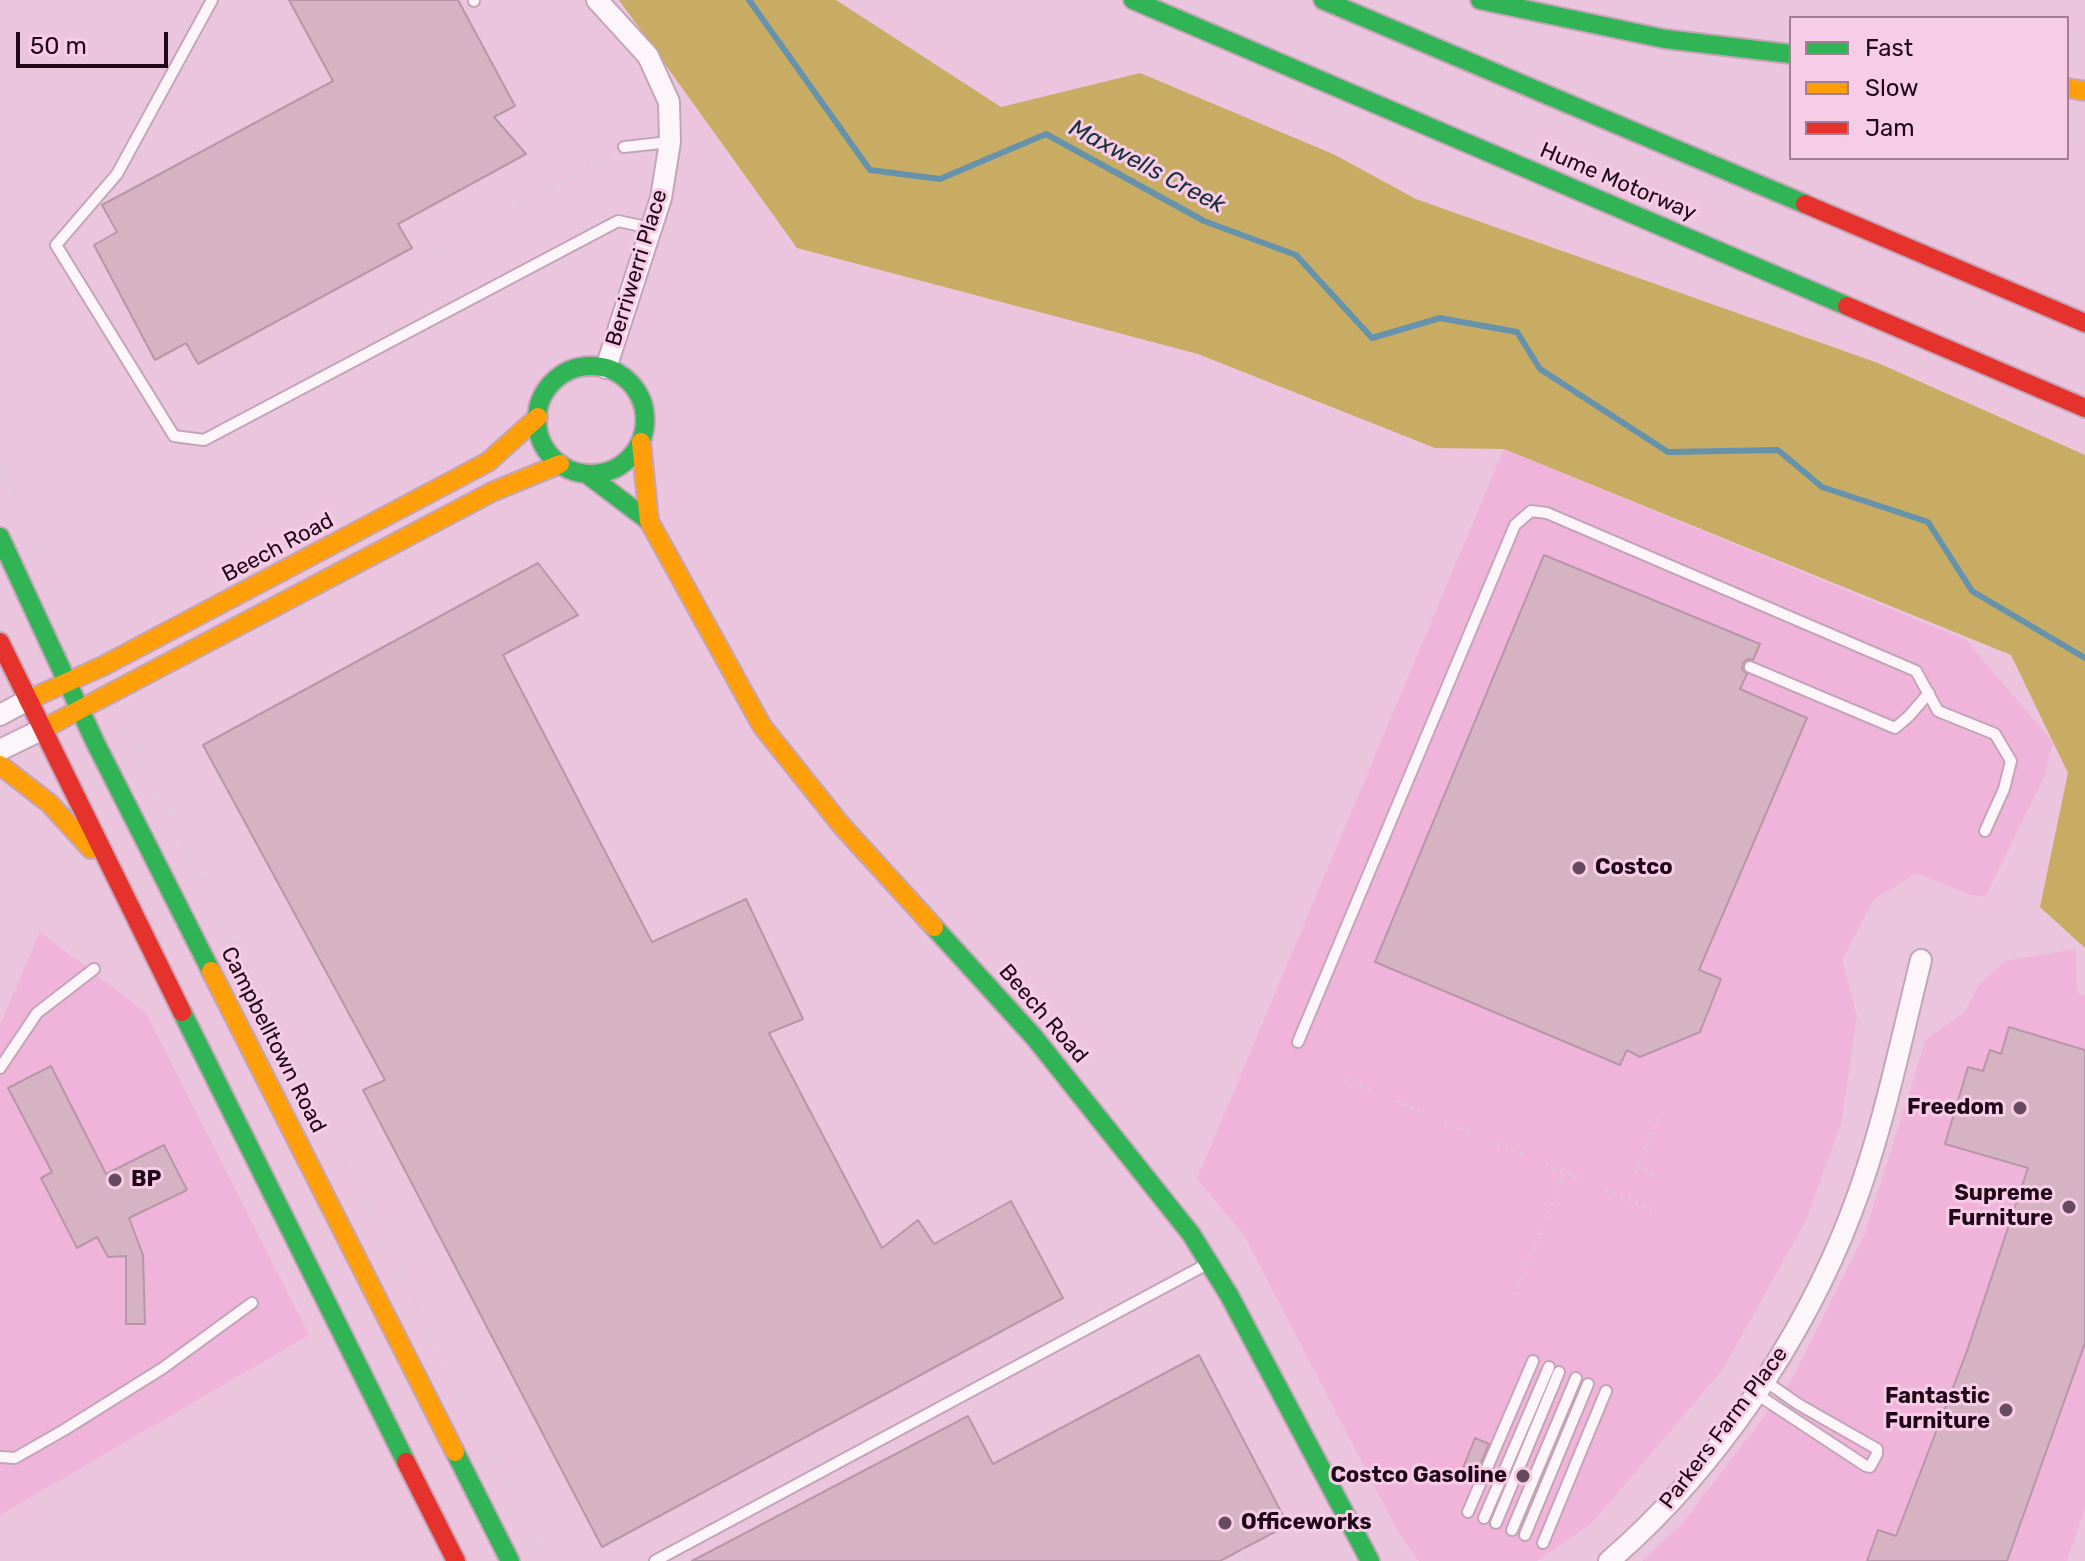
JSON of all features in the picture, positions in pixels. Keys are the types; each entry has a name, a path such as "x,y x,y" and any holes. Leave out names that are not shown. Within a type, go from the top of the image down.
{"main road":[{"name":"Hume Motorway","path":"1133,0 2085,408"},
{"path":"1323,0 2085,323"},
{"path":"1480,0 1665,39 1789,54"},
{"path":"590,366 606,368 623,376 636,389 643,406 645,424 641,442 620,467 588,475 560,464 543,443 538,417 541,401 560,376 590,366"},
{"name":"Beech Road","path":"28,700 67,683 376,524 488,462 538,417"},
{"name":"Beech Road","path":"641,442 649,521 762,726 842,826 1034,1037 1191,1234 1229,1295 1370,1561"},
{"path":"43,729 492,492 560,464"},
{"name":"Beech Road","path":"588,475 649,521"},
{"name":"Campbelltown Road","path":"0,537 67,683 510,1561"},
{"path":"0,642 311,1275 456,1561"},
{"path":"0,765 49,803 115,875"}],"street":[{"name":"Berriwerri Place","path":"597,0 648,56 669,102 670,142 661,198 606,368"},
{"path":"0,715 28,700"},
{"path":"0,750 43,729"},
{"name":"Parkers Farm Place","path":"1609,1561 1664,1510 1698,1470 1760,1387 1805,1312 1851,1212 1873,1148 1921,960"}],"lane":[{"path":"212,0 117,174 56,245 174,436 204,440 618,221 651,228"},
{"path":"624,147 670,142"},
{"path":"1298,1042 1515,525 1531,511 1547,513 1916,671 1938,711 1995,734 2011,761 2004,789 1985,831"},
{"path":"1750,667 1895,728 1929,693"},
{"path":"0,1068 37,1013 94,969"},
{"path":"655,1561 1209,1263"},
{"path":"0,1457 15,1458 64,1430 163,1368 252,1303"},
{"path":"1468,1512 1533,1361"},
{"path":"1484,1518 1554,1370 1496,1523"},
{"path":"1512,1530 1576,1378"},
{"path":"1525,1535 1588,1384"},
{"path":"1760,1387 1798,1404 1877,1449 1870,1467 1760,1387"},
{"path":"1543,1543 1606,1391"}],"path":[{"path":"434,254 624,147"},
{"path":"0,464 77,628 90,640"},
{"path":"126,712 125,727 546,1561"},
{"path":"1345,1080 1369,1089"},
{"path":"1396,1101 1422,1112"},
{"path":"1654,1174 1636,1170 1658,1119"},
{"path":"1445,1121 1471,1133"},
{"path":"1498,1144 1523,1154"},
{"path":"1546,1164 1583,1180"},
{"path":"1515,1294 1565,1172"},
{"path":"1606,1190 1652,1209"},
{"path":"1239,1561 1246,1557 1243,1549"}],"shaded area":[{"path":"619,0 836,0 1001,107 1140,73 1333,154 1416,199 1878,363 2085,455 2085,948 2040,907 2068,773 2011,655 1504,449 1435,448 1198,354 797,248"},
{"path":"1504,449 1966,640 2053,742 2044,777 1985,897 1968,894 1917,873 1874,899 1842,960 1857,1016 1841,1123 1807,1218 1723,1369 1592,1523 1537,1561 1419,1561 1400,1535 1244,1235 1197,1179"},
{"name":"BP","path":"40,932 146,1013 309,1335 0,1515 0,1025"},
{"path":"2076,949 2077,993 2085,996 2085,1508 2067,1561 1642,1561 1683,1523 1791,1381 1864,1236 1926,1039 1964,1013 1979,985 2005,961"}],"building":[{"path":"289,0 458,0 515,106 494,117 526,154 398,224 412,248 198,364 186,343 155,360 94,245 117,232 102,205 333,81"},
{"name":"Costco","path":"1544,555 1760,644 1753,660 1743,663 1742,669 1747,674 1740,689 1807,718 1699,970 1721,979 1700,1032 1640,1057 1627,1050 1620,1065 1375,962"},
{"path":"538,563 578,615 503,655 652,942 746,899 803,1019 769,1033 882,1248 918,1220 934,1244 1011,1201 1063,1298 602,1547 363,1090 385,1080 203,745"},
{"path":"2009,1027 2085,1050 2085,1343 2007,1561 1867,1561 1878,1530 1896,1536 1967,1351 2028,1168 1945,1144 1968,1067 1983,1071 1990,1050 2001,1054"},
{"path":"51,1066 106,1174 164,1145 187,1190 129,1218 143,1255 145,1324 126,1324 126,1256 108,1257 97,1237 77,1248 41,1178 52,1172 8,1088"},
{"path":"1199,1355 1288,1525 1220,1561 692,1561 968,1416 993,1464"},
{"path":"1475,1438 1489,1444 1474,1479 1461,1473"}],"waterway":[{"name":"Maxwells Creek","path":"749,0 870,170 940,179 1046,134 1204,221 1296,255 1372,338 1440,318 1517,332 1540,369 1668,452 1778,450 1822,487 1928,522 1972,591 2085,658"}],"traffic: fast":[{"path":"1133,0 1847,306"},
{"path":"1323,0 1805,204"},
{"path":"1480,0 1665,39 1789,54"},
{"path":"591,366 612,370 629,382 641,399 645,420 641,441 629,458 612,470 591,474 570,470 553,458 541,441 537,420 541,399 553,382 570,370 591,366"},
{"path":"588,475 649,521"},
{"path":"0,537 95,742 211,971"},
{"path":"934,927 1034,1037 1191,1234 1229,1295 1370,1561"},
{"path":"182,1012 406,1462"},
{"path":"455,1452 510,1561"}],"traffic: slow":[{"path":"2069,88 2085,91"},
{"path":"28,700 103,666 488,462 538,417"},
{"path":"641,442 649,521 762,726 842,826 934,927"},
{"path":"43,729 492,492 560,464"},
{"path":"0,765 49,803 91,849"},
{"path":"211,971 455,1452"}],"traffic: jam":[{"path":"1805,204 2085,323"},
{"path":"1847,306 2085,408"},
{"path":"0,642 182,1012"},
{"path":"406,1462 456,1561"}],"place":[{"name":"Costco","path":"1579,868"},
{"name":"Freedom","path":"2020,1108"},
{"name":"BP","path":"115,1180"},
{"name":"Supreme Furniture","path":"2069,1207"},
{"name":"Fantastic Furniture","path":"2006,1410"},
{"name":"Costco Gasoline","path":"1523,1476"},
{"name":"Officeworks","path":"1225,1523"}]}
